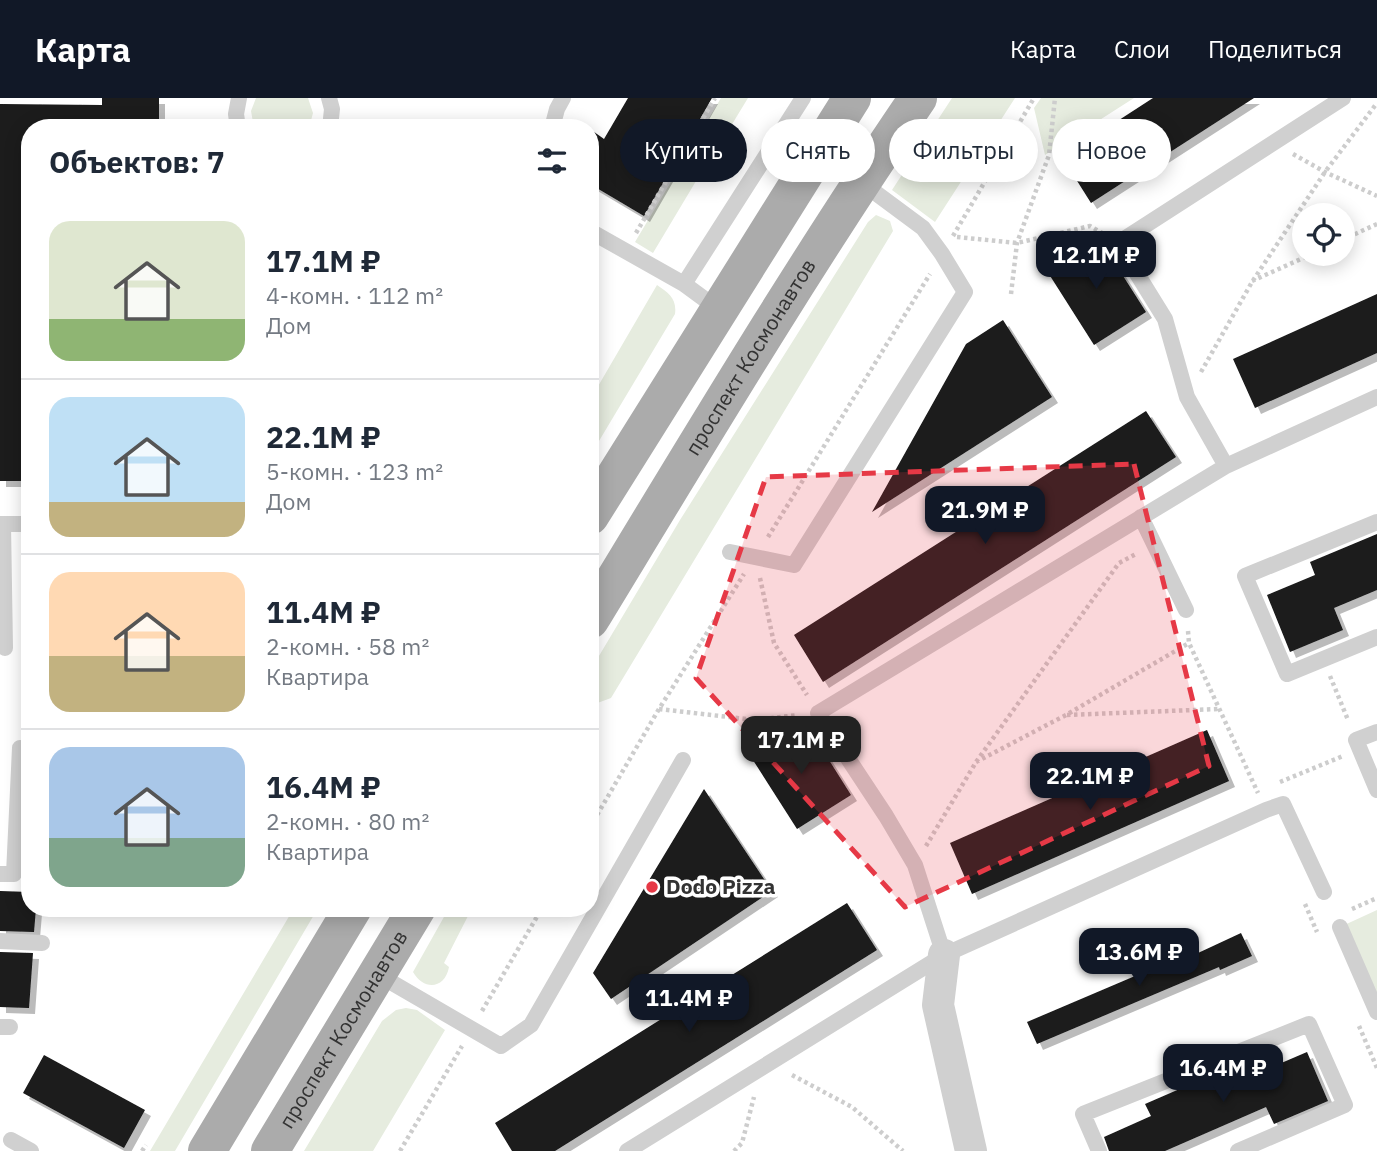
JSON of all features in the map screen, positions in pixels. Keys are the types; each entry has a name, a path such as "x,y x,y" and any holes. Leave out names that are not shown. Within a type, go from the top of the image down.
{"main road":[{"path":"599,501 852,98"},
{"name":"проспект Космонавтов","path":"875,161 918,98"},
{"name":"проспект Космонавтов","path":"599,605 746,362 861,182"},
{"path":"207,1151 348,917"},
{"name":"проспект Космонавтов","path":"270,1151 412,917"}],"street":[{"path":"944,955 938,1005 971,1151"}],"lane":[{"path":"237,119 239,98"},
{"path":"329,98 332,119"},
{"path":"554,119 563,98"},
{"path":"684,284 803,98"},
{"path":"1226,466 1187,397 1165,319 1118,243 1343,98"},
{"path":"730,552 794,565 965,292 923,228 861,182"},
{"path":"599,236 684,284 718,309"},
{"path":"944,955 915,865 818,713 1226,466 1377,397"},
{"path":"1141,517 1186,610"},
{"path":"1377,522 1245,576 1287,674 1377,637"},
{"path":"5,648 2,524 21,524"},
{"path":"1377,732 1358,745 1377,790"},
{"path":"0,874 15,874 20,748"},
{"path":"599,906 683,760"},
{"path":"627,1151 944,955 1266,810 1283,804 1324,892"},
{"path":"377,974 501,1046 531,1025 593,917"},
{"path":"1343,919 1377,1012"},
{"path":"0,941 42,943"},
{"path":"1099,1151 1083,1114 1309,1024 1345,1105 1238,1151"},
{"path":"12,1140 31,1151"}],"path":[{"path":"625,251 715,98"},
{"path":"599,812 659,709 953,236 1034,98"},
{"path":"1011,294 1017,243 1049,155 1055,98"},
{"path":"1187,397 1252,282 1325,172 1377,103"},
{"path":"1274,142 1325,172 1377,196"},
{"path":"1355,234 1377,224"},
{"path":"953,236 1017,243 1090,226 1118,243"},
{"path":"1252,282 1292,263"},
{"path":"915,865 976,762 1119,563 1154,543"},
{"path":"659,709 755,720 818,713 774,643 755,557"},
{"path":"1186,610 1188,643 1266,810"},
{"path":"976,762 1066,715 1188,643"},
{"path":"1277,783 1358,745 1323,659"},
{"path":"1066,715 1220,709"},
{"path":"1258,791 1267,787"},
{"path":"1343,919 1377,898"},
{"path":"734,1151 742,1143 765,1065 852,1107 903,1151"}],"highlighted area":[{"path":"1134,464 1209,766 905,907 696,678 766,477"}],"shaded area":[{"path":"256,98 308,98 313,113 311,119 252,119 251,111"},
{"path":"721,98 748,98 735,119 708,119"},
{"path":"952,98 1015,98 1001,119 938,119"},
{"path":"1041,98 1134,98 1101,119 1052,119 1052,151 1045,155 1034,108"},
{"path":"671,182 695,182 653,253 635,242"},
{"path":"897,182 961,182 935,222 892,190"},
{"path":"876,215 890,221 893,231 611,698 599,702 599,656 680,520 868,222"},
{"path":"657,285 671,297 675,304 675,314 599,441 599,385"},
{"path":"1377,910 1377,1012 1340,927"},
{"path":"289,917 313,917 175,1151 150,1151"},
{"path":"444,917 467,917 444,963 449,967 443,980 428,985 413,972"},
{"path":"396,1010 417,1010 445,1030 373,1151 304,1151 382,1021"}],"building":[{"path":"102,98 159,98 159,119 21,119 21,481 0,481 0,104 102,105"},
{"path":"628,98 712,98 700,119 620,119 620,182 664,182 644,216 599,189 599,135 604,139"},
{"path":"1153,98 1254,98 1171,151 1171,119 1121,119"},
{"path":"1078,182 1124,182 1091,203"},
{"path":"1099,238 1146,312 1094,345 1047,271"},
{"path":"1377,294 1377,353 1255,408 1233,359"},
{"path":"1003,320 1052,397 872,512 966,344"},
{"path":"1146,411 1176,457 823,682 794,635"},
{"path":"1377,534 1377,590 1334,608 1343,630 1290,652 1267,595 1315,575 1310,562"},
{"path":"805,722 851,795 797,829 751,757"},
{"path":"1207,730 1229,781 972,894 950,843"},
{"path":"704,789 772,891 611,999 593,973"},
{"path":"0,891 21,892 21,917 35,917 34,932 0,931"},
{"path":"847,903 877,950 555,1151 512,1151 495,1123"},
{"path":"1241,933 1252,956 1220,970 1219,967 1037,1044 1027,1022 1182,956 1183,960"},
{"path":"0,952 33,953 29,1008 0,1007"},
{"path":"1307,1052 1328,1101 1274,1124 1266,1107 1165,1151 1109,1151 1104,1137 1151,1116 1145,1104 1258,1055 1265,1070"},
{"path":"44,1055 145,1110 124,1148 23,1093"}],"place":[{"name":"Dodo Pizza","path":"652,887"}]}
